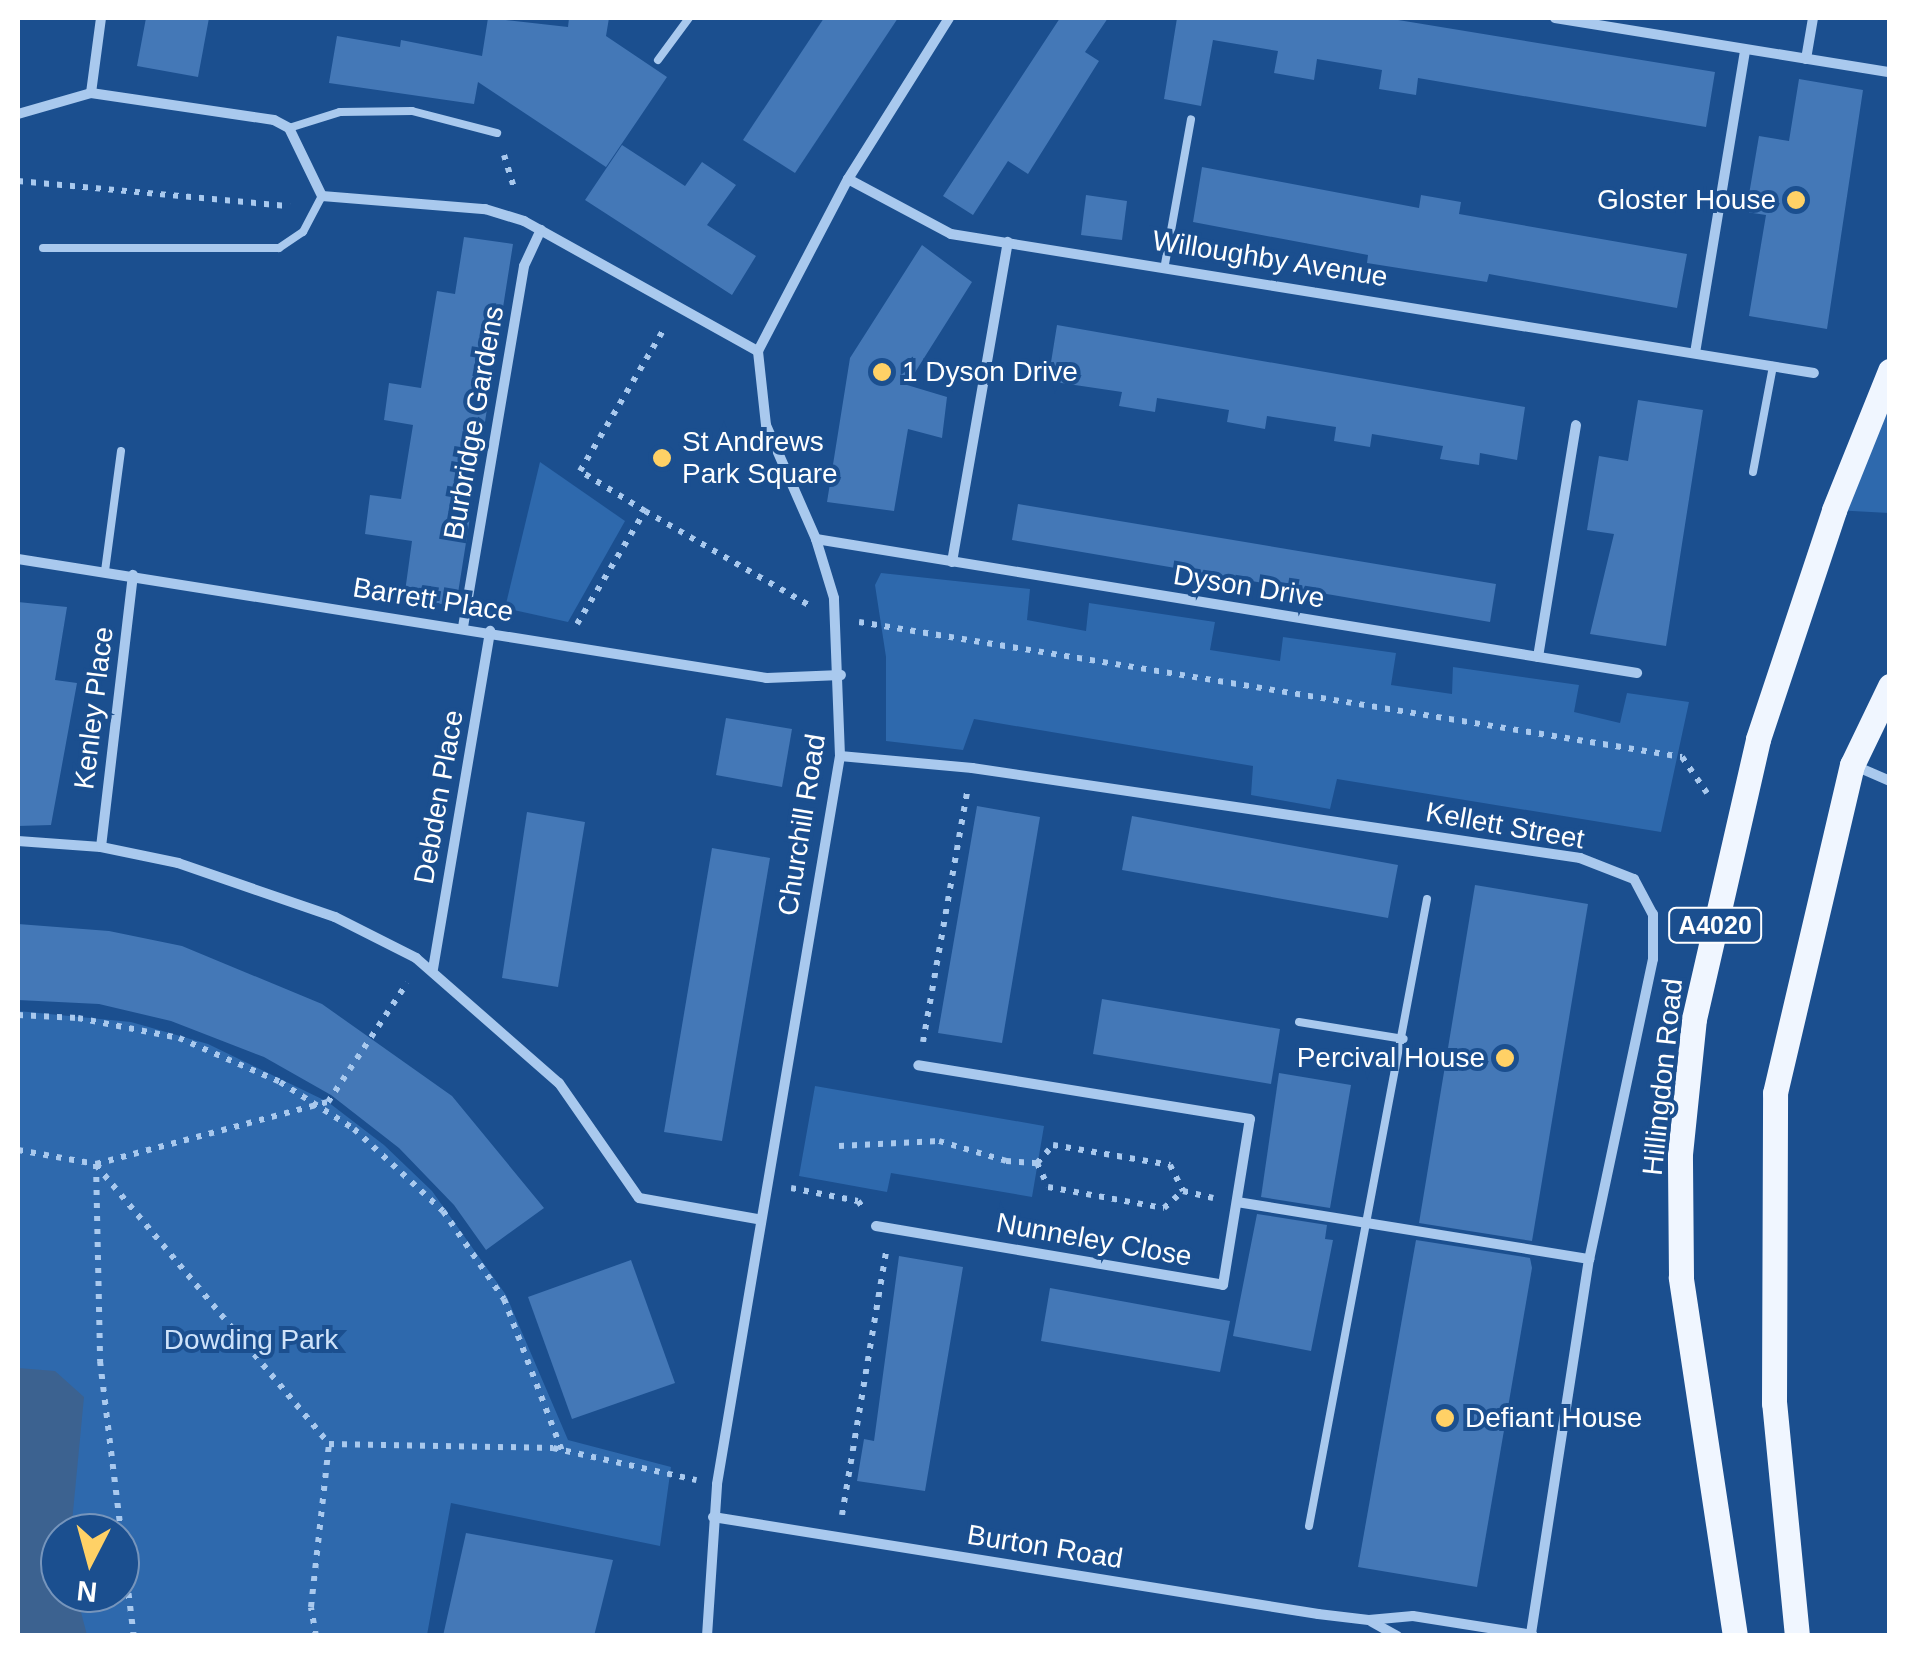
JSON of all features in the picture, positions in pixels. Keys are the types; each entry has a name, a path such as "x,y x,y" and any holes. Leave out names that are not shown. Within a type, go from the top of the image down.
{"main road":[{"name":"Hillingdon Road","path":"1735,1636 1681,1277 1680,1154 1694,1019 1758,739 1834,510 1890,370"},
{"path":"1797,1636 1774,1404 1775,1093 1852,765 1890,686"}],"street":[{"path":"91,94 101,18"},
{"path":"18,114 91,94 222,109 289,128 322,196 485,210 524,221 758,352 848,179 949,18"},
{"path":"1554,18 1890,72"},
{"path":"1806,58 1812,18"},
{"path":"1695,353 1745,50"},
{"name":"Willoughby Avenue","path":"848,179 951,234 1165,264 1814,373"},
{"name":"Burbridge Gardens","path":"463,627 524,266 541,230"},
{"path":"952,562 1008,242"},
{"name":"Churchill Road","path":"707,1636 716,1484 763,1182 840,756 842,675 837,622 816,539 766,425 758,352"},
{"path":"1538,657 1576,425"},
{"name":"Dyson Drive","path":"816,539 1637,673"},
{"name":"Barrett Place","path":"18,559 767,678 842,675"},
{"name":"Kenley Place","path":"100,847 133,575"},
{"name":"Debden Place","path":"433,970 490,631"},
{"name":"Kellett Street","path":"840,756 972,768 1580,858 1634,879 1653,914 1653,959 1589,1258 1532,1635"},
{"path":"1852,765 1890,781"},
{"path":"18,841 100,847 253,885 422,961 558,1083 639,1198 757,1218"},
{"name":"Nunneley Close","path":"876,1226 1223,1284 1250,1119 918,1065"},
{"path":"1236,1202 1589,1258"},
{"name":"Burton Road","path":"713,1517 1369,1620 1413,1616 1532,1635"},
{"name":"Burton Road","path":"1369,1620 1398,1636"}],"lane":[{"path":"658,60 689,18"},
{"path":"289,128 340,112 412,111 497,133"},
{"path":"1165,264 1191,119"},
{"path":"44,248 279,248 303,232 322,196"},
{"path":"1752,472 1772,366"},
{"path":"105,570 121,451"},
{"path":"1309,1526 1404,1039 1427,899"},
{"path":"1299,1022 1404,1039"}],"path":[{"path":"497,133 524,221"},
{"path":"18,181 289,206 322,196"},
{"path":"676,308 580,471 837,622 892,624 1682,757 1706,793"},
{"path":"565,644 645,511"},
{"path":"918,1065 972,768"},
{"path":"18,1150 96,1164 328,1102 422,961"},
{"path":"18,1015 78,1018 179,1038 320,1104 399,1168 478,1260 522,1338 562,1450"},
{"path":"839,1146 939,1141 1006,1161 1037,1162 1053,1145 1170,1165 1183,1192"},
{"path":"1037,1162 1048,1188 1164,1208 1183,1192"},
{"path":"96,1164 329,1444 310,1607 316,1636"},
{"path":"96,1164 100,1360 134,1636"},
{"path":"763,1182 858,1201 876,1226"},
{"path":"1183,1192 1236,1202"},
{"path":"839,1536 890,1228"},
{"path":"329,1444 562,1450 716,1484"}],"green space":[{"path":"1889,371 1889,513 1834,510"},
{"path":"540,462 625,521 568,622 505,608"},
{"path":"881,573 1030,589 1027,620 1086,631 1089,603 1215,622 1210,650 1280,661 1283,637 1396,653 1391,685 1452,694 1453,667 1579,685 1574,712 1620,723 1627,693 1689,702 1661,832 1337,779 1330,809 1251,795 1253,766 974,719 963,750 886,741 886,657 875,585"},
{"name":"Dowding Park","path":"18,1011 131,1022 208,1044 328,1102 384,1145 432,1191 506,1295 568,1440 671,1467 660,1546 451,1503 427,1635 18,1635"},
{"path":"815,1086 1044,1126 1032,1197 891,1173 887,1192 799,1176"}],"shaded area":[{"path":"18,1368 55,1371 84,1397 73,1513 40,1513 40,1613 81,1613 87,1635 18,1635"}],"building":[{"path":"146,18 209,18 198,77 137,66"},
{"path":"488,18 568,27 569,18 609,18 606,36 667,77 606,167 478,82 474,104 329,83 337,36 400,47 401,40 482,56"},
{"path":"824,18 898,18 795,173 743,140"},
{"path":"1060,18 1108,18 1085,52 1099,61 1028,174 1008,161 973,215 943,196"},
{"path":"1177,18 1386,18 1715,72 1706,127 1418,78 1416,95 1379,89 1382,70 1317,59 1314,80 1274,73 1278,51 1213,40 1201,106 1164,99"},
{"name":"Gloster House","path":"1799,79 1863,90 1827,329 1749,316 1766,215 1746,212 1759,136 1789,141"},
{"path":"622,145 685,186 702,162 736,185 707,225 756,256 732,295 585,200"},
{"path":"1202,167 1419,208 1421,195 1461,202 1459,214 1687,254 1677,308 1489,274 1487,282 1367,263 1368,255 1193,222"},
{"path":"1086,195 1127,201 1122,240 1081,235"},
{"path":"464,237 513,244 456,606 404,599 412,541 365,534 370,495 401,499 413,425 384,420 389,383 421,388 437,291 455,294"},
{"name":"1 Dyson Drive","path":"922,245 972,282 907,385 947,397 942,438 908,429 894,511 827,502 850,358"},
{"path":"1057,325 1525,407 1517,460 1480,453 1479,465 1440,459 1443,446 1372,434 1370,447 1334,441 1336,427 1267,416 1265,429 1227,422 1229,410 1157,398 1155,412 1119,406 1122,392 1048,381"},
{"path":"1638,400 1703,410 1666,646 1590,634 1614,534 1587,530 1599,456 1628,461"},
{"path":"1018,504 1496,584 1490,622 1012,540"},
{"path":"18,602 67,607 55,680 77,683 51,825 18,826"},
{"path":"726,718 792,729 782,787 716,775"},
{"path":"977,806 1040,817 1002,1043 938,1033"},
{"path":"527,812 585,822 558,987 502,978"},
{"path":"1132,816 1398,865 1388,918 1122,870"},
{"path":"712,848 770,858 722,1141 664,1132"},
{"name":"Percival House","path":"1475,885 1588,904 1532,1241 1419,1223"},
{"path":"18,924 109,931 182,946 322,1004 452,1096 544,1208 486,1250 454,1205 399,1148 331,1095 264,1057 171,1021 99,1004 18,1000"},
{"path":"1102,999 1280,1029 1271,1084 1093,1054"},
{"path":"1279,1073 1351,1085 1330,1208 1261,1197"},
{"path":"1257,1214 1327,1225 1325,1239 1333,1240 1311,1351 1233,1336"},
{"name":"Defiant House","path":"1416,1240 1530,1258 1532,1268 1477,1587 1358,1567"},
{"path":"899,1256 963,1267 925,1491 857,1481 864,1439 874,1441"},
{"path":"631,1260 675,1383 572,1419 528,1297"},
{"path":"1050,1288 1230,1321 1220,1372 1041,1341"},
{"path":"466,1533 613,1560 594,1636 443,1636"}],"place":[{"name":"Gloster House","path":"1796,200"},
{"name":"1 Dyson Drive","path":"882,372"},
{"name":"St Andrews Park Square","path":"662,458"},
{"name":"Percival House","path":"1505,1058"},
{"name":"Defiant House","path":"1445,1418"}]}
